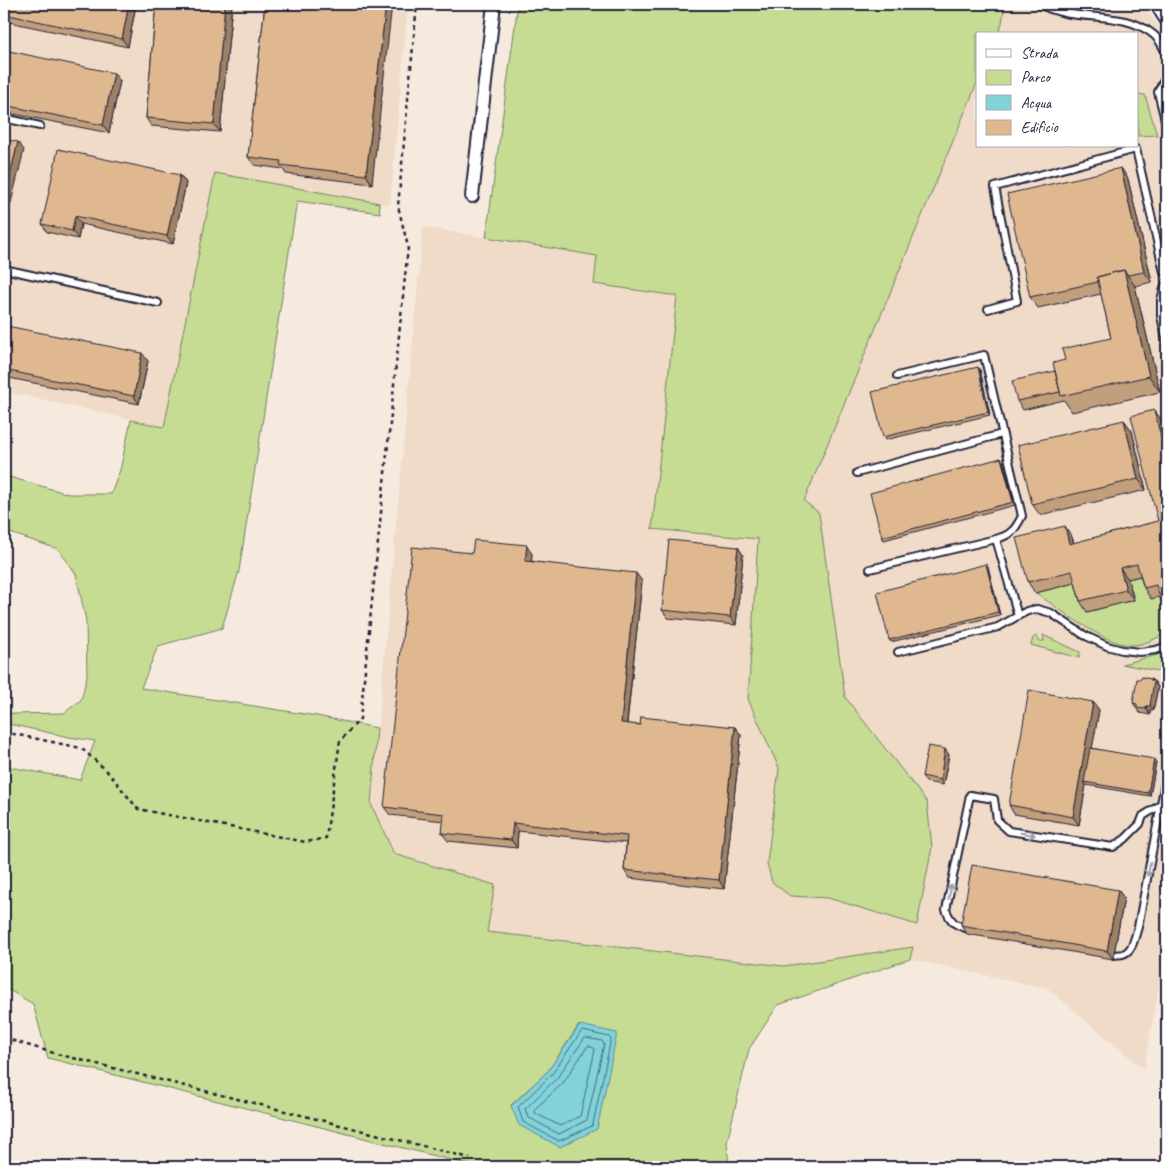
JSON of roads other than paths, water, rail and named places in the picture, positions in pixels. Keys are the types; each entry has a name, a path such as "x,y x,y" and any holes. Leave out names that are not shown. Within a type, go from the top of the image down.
{"street":[{"path":"472,196 494,4"},
{"path":"1159,4 1167,16"}],"lane":[{"path":"1039,4 1063,13 1124,21 1139,25 1156,36 1167,54"},
{"path":"1167,74 1158,92 1167,128"},
{"path":"4,118 40,126"},
{"path":"988,309 1017,302 994,187 1136,149 1166,281 1161,300 1161,316 1167,343"},
{"path":"4,269 158,303"},
{"path":"870,569 996,540 1014,531 1022,516 984,355 897,376"},
{"path":"857,473 1002,434"},
{"path":"996,540 1018,616"},
{"path":"898,652 998,627 1027,611 1037,609 1051,613 1084,636 1122,650 1140,652 1156,650 1167,646"},
{"path":"1167,740 1167,757"},
{"path":"1114,955 1124,954 1130,949 1134,941 1167,772"},
{"path":"968,929 958,926 950,919 946,910 970,795 994,799 997,820 1009,831 1113,847 1125,839 1140,824 1143,816 1162,804"}],"water":[{"path":"580,1025 617,1033 597,1129 560,1147 519,1125 511,1106 548,1071"}]}
